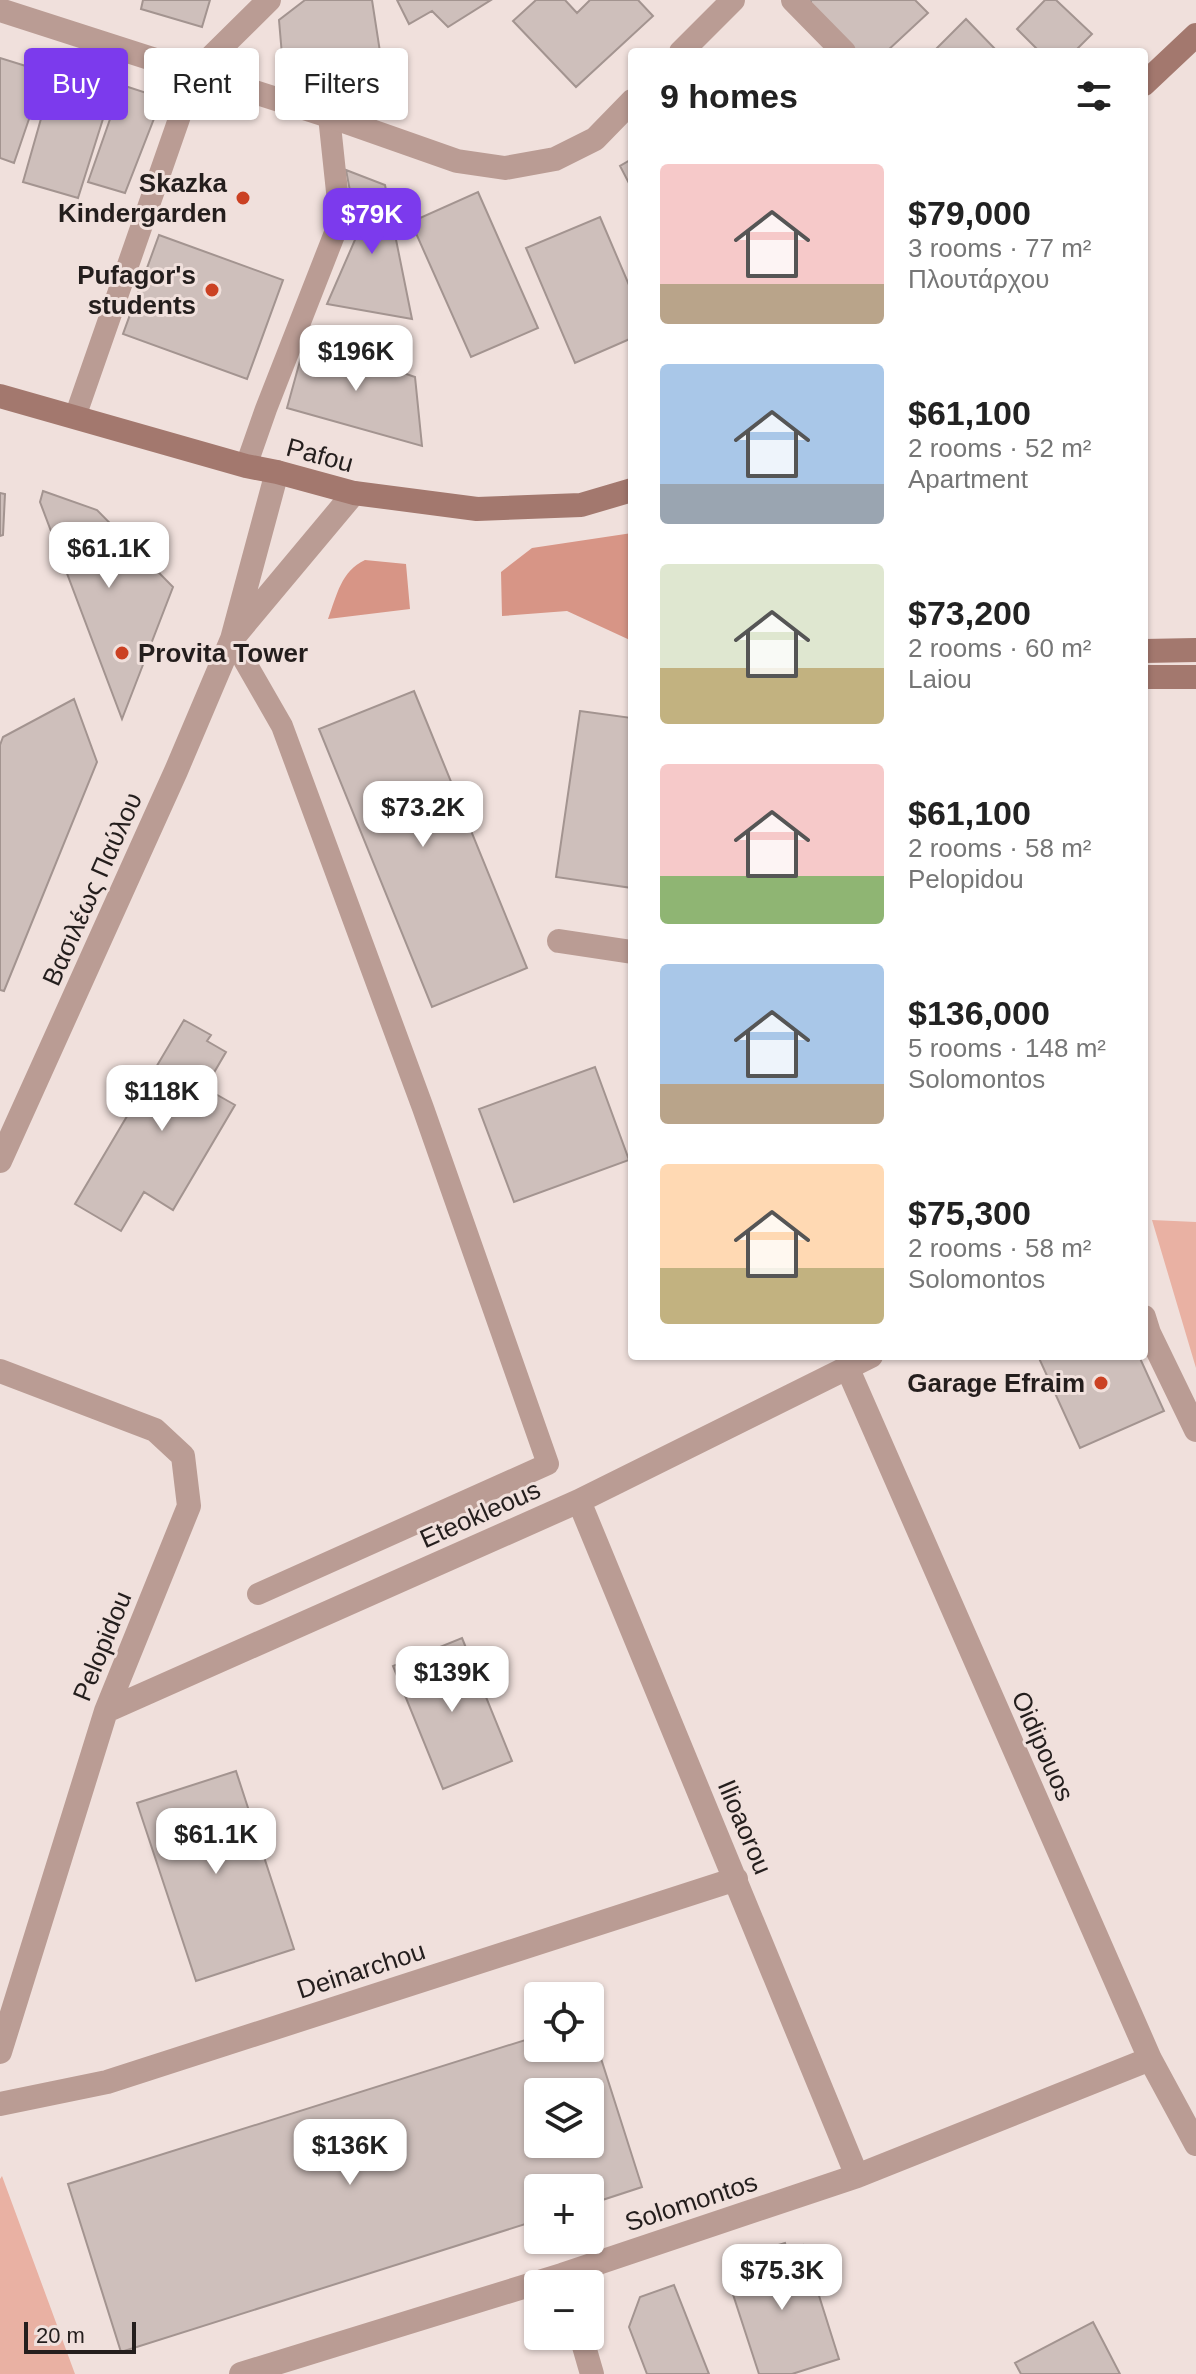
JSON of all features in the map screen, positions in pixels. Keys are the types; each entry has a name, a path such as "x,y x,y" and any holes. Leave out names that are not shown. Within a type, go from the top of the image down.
{"main road":[{"path":"1148,80 1196,35"},
{"name":"Pafou","path":"0,396 246,466 354,493 477,509 581,505 628,491"},
{"path":"1148,651 1196,650"},
{"path":"1148,677 1196,677"}],"street":[{"path":"220,48 269,0"},
{"path":"685,48 733,0"},
{"path":"793,0 840,48"},
{"path":"11,8 144,55"},
{"path":"340,120 457,161 505,168 555,159 595,139 628,105"},
{"name":"Βασιλέως Παύλου","path":"0,1161 176,771 232,639 277,472"},
{"name":"Βασιλέως Παύλου","path":"232,639 354,493"},
{"path":"559,941 628,951"},
{"path":"1148,1330 1196,1430"},
{"name":"Eteokleous","path":"106,1711 579,1501 862,1360"},
{"name":"Oidipouos","path":"847,1367 1150,2059 1196,2144"},
{"name":"Pelopidou","path":"0,1371 155,1430 183,1456 189,1506 106,1711 0,2052"},
{"name":"Ilioaorou","path":"579,1501 857,2176"},
{"name":"Deinarchou","path":"0,2104 107,2082 736,1879"},
{"name":"Solomontos","path":"589,2270 857,2176 1150,2059"},
{"name":"Solomontos","path":"241,2374 297,2365 524,2292"},
{"path":"585,2350 592,2374"}],"lane":[{"path":"75,417 179,120"},
{"path":"246,466 340,220 329,120"},
{"path":"232,639 282,726 423,1108 548,1464 258,1594"}],"shaded area":[{"path":"628,534 628,639 567,611 502,616 501,572 532,548"},
{"path":"365,560 406,564 410,609 328,619 345,577"},
{"path":"1152,1220 1196,1222 1196,1368"},
{"path":"2,2176 75,2374 0,2374"}],"building":[{"path":"143,0 210,0 202,27 141,9"},
{"path":"305,0 372,0 379,48 281,48 279,20"},
{"path":"397,0 491,0 448,27 432,11 409,24"},
{"path":"536,0 565,0 577,13 590,0 638,0 653,16 576,87 513,21"},
{"path":"811,0 915,0 928,13 890,48 852,48 811,4"},
{"path":"1045,0 1056,0 1092,34 1078,48 1036,48 1017,29"},
{"path":"966,19 994,48 937,48"},
{"path":"0,58 24,65 24,120 29,120 14,163 0,158"},
{"path":"128,87 144,92 144,120 153,120 125,193 88,182 110,120 128,120"},
{"path":"41,120 103,120 78,198 23,182"},
{"path":"628,161 628,181 620,166"},
{"path":"346,170 385,185 412,319 327,304 358,233"},
{"path":"478,192 538,328 471,357 411,222"},
{"path":"600,217 628,283 628,340 575,363 526,248"},
{"path":"159,235 283,280 247,379 123,334"},
{"path":"306,339 415,377 422,446 287,408"},
{"name":"Provita Tower","path":"43,491 97,510 173,587 122,719 40,502"},
{"path":"0,493 5,494 3,535 0,536"},
{"path":"414,691 527,968 432,1007 319,729"},
{"path":"74,699 97,762 4,991 0,990 0,745 3,737"},
{"path":"580,711 628,717 628,887 556,877"},
{"path":"184,1020 211,1035 207,1041 226,1052 205,1088 235,1105 173,1210 144,1192 121,1231 75,1204"},
{"path":"595,1067 628,1160 514,1202 479,1109"},
{"name":"Garage Efraim","path":"1040,1360 1141,1360 1164,1411 1080,1448"},
{"path":"462,1638 512,1761 443,1789 393,1666"},
{"path":"236,1771 294,1949 196,1981 137,1803"},
{"path":"524,2040 524,2062 602,2062 642,2187 604,2199 604,2174 524,2174 524,2224 121,2352 68,2184"},
{"path":"785,2243 787,2250 803,2245 839,2359 792,2374 759,2374 725,2270 737,2266 735,2259 748,2255 750,2262 775,2254 772,2247"},
{"path":"674,2285 709,2374 647,2374 629,2327 640,2297"},
{"path":"1093,2322 1120,2374 1021,2374 1015,2363"}],"place":[{"name":"Skazka Kindergarden","path":"243,198"},
{"name":"Pufagor's students","path":"212,290"},
{"name":"Provita Tower","path":"122,653"},
{"name":"Garage Efraim","path":"1101,1383"}]}
